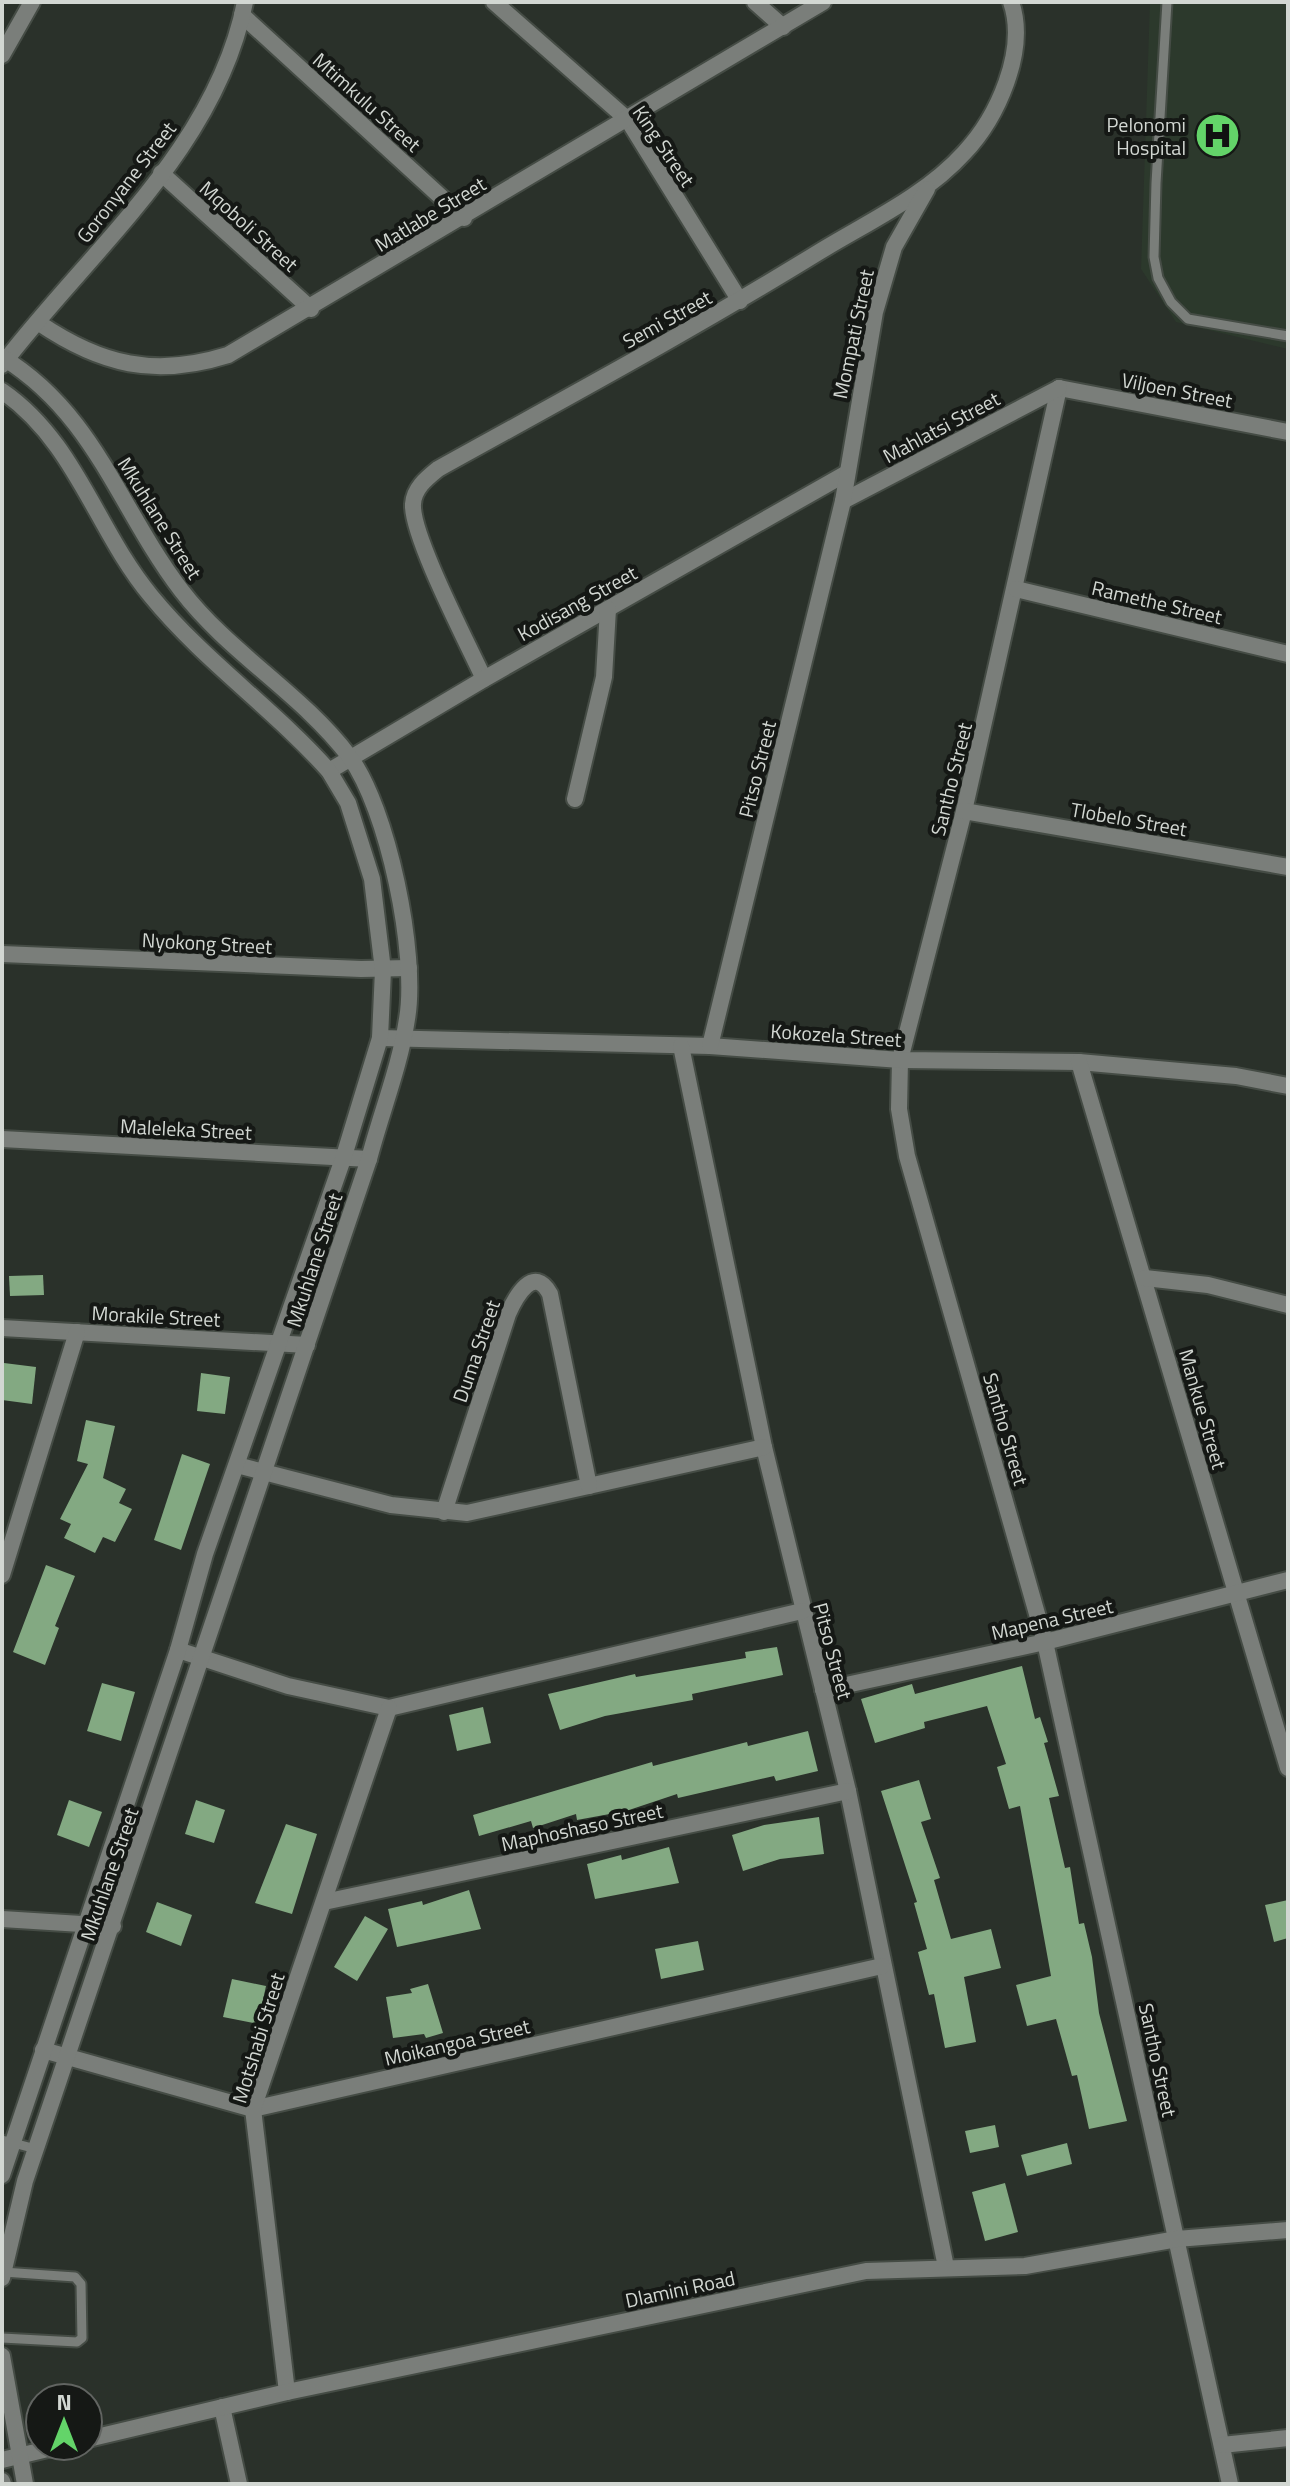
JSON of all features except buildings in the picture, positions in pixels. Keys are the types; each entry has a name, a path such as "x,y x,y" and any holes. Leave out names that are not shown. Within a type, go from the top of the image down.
{"street":[{"path":"2,55 32,2"},
{"name":"King Street","path":"494,2 628,120 740,301"},
{"path":"755,2 783,27"},
{"name":"Matlabe Street","path":"39,323 66,341 119,363 167,366 228,355 311,309 823,2"},
{"name":"Semi Street","path":"484,679 417,528 413,501 421,483 438,469 740,301 930,185 985,129 1000,98 1012,56 1015,29 1011,2"},
{"name":"Goronyane Street","path":"3,361 39,323 161,173 203,115 244,8"},
{"name":"Mtimkulu Street","path":"244,8 464,218"},
{"name":"Mqoboli Street","path":"161,173 311,309"},
{"name":"Mompati Street","path":"843,501 867,350 894,247 930,185"},
{"name":"Mkuhlane Street","path":"2,2278 13,2220 36,2149 369,1159 408,1017 409,968 396,880 368,794 350,757 309,713 255,667 196,609 157,556 66,408 41,383 3,361"},
{"name":"Viljoen Street","path":"1059,388 1288,432"},
{"name":"Mahlatsi Street","path":"843,501 1059,388"},
{"name":"Santho Street","path":"1059,388 964,811 900,1060 899,1109 907,1156 1045,1642 1230,2484"},
{"name":"Mkuhlane Street","path":"2,391 31,413 57,442 150,595 329,771 348,803 372,879 383,970 380,1038 344,1156 205,1554 178,1650 43,2050 7,2141 2,2175"},
{"name":"Kodisang Street","path":"329,771 484,679 847,473"},
{"name":"Pitso Street","path":"710,1046 843,501"},
{"name":"Ramethe Street","path":"1016,589 1288,654"},
{"path":"575,799 604,677 608,609"},
{"name":"Tlobelo Street","path":"964,811 1288,867"},
{"name":"Nyokong Street","path":"2,954 383,970 409,968"},
{"name":"Kokozela Street","path":"380,1038 710,1046 900,1060 1079,1062 1236,1076 1288,1086"},
{"name":"Pitso Street","path":"681,1046 764,1447 848,1791 946,2267"},
{"name":"Mankue Street","path":"1079,1062 1288,1768"},
{"name":"Maleleka Street","path":"2,1139 369,1159"},
{"path":"1145,1278 1208,1285 1288,1305"},
{"name":"Duma Street","path":"444,1512 508,1314 517,1293 528,1283 537,1281 545,1285 550,1294 589,1486"},
{"name":"Morakile Street","path":"2,1328 307,1345"},
{"path":"2,1575 11,1526 77,1332"},
{"path":"237,1465 391,1505 444,1512 486,1510 764,1447"},
{"name":"Mapena Street","path":"823,1690 1045,1642 1288,1580"},
{"path":"178,1650 288,1686 389,1708 802,1611"},
{"name":"Motshabi Street","path":"287,2392 253,2109 389,1708"},
{"name":"Maphoshaso Street","path":"324,1902 848,1791"},
{"path":"2,1919 113,1926"},
{"name":"Moikangoa Street","path":"43,2050 253,2109 882,1966"},
{"name":"Dlamini Road","path":"104,2435 287,2392 866,2271 946,2267 981,2270 1025,2266 1177,2239 1288,2230"},
{"path":"2,2356 10,2458 25,2484"},
{"path":"222,2407 239,2484"},
{"path":"1222,2445 1288,2438"}],"lane":[{"path":"1167,2 1156,183 1154,257 1158,278 1171,302 1188,319 1288,336"},
{"path":"7,2141 36,2149"},
{"path":"2,2338 77,2342 82,2338 81,2284 75,2277 3,2272"}],"shaded area":[{"name":"Pelonomi Hospital","path":"1150,2 1288,2 1288,349 1176,322 1141,269"}],"place":[{"name":"Pelonomi Hospital","path":"1217,136"}]}
